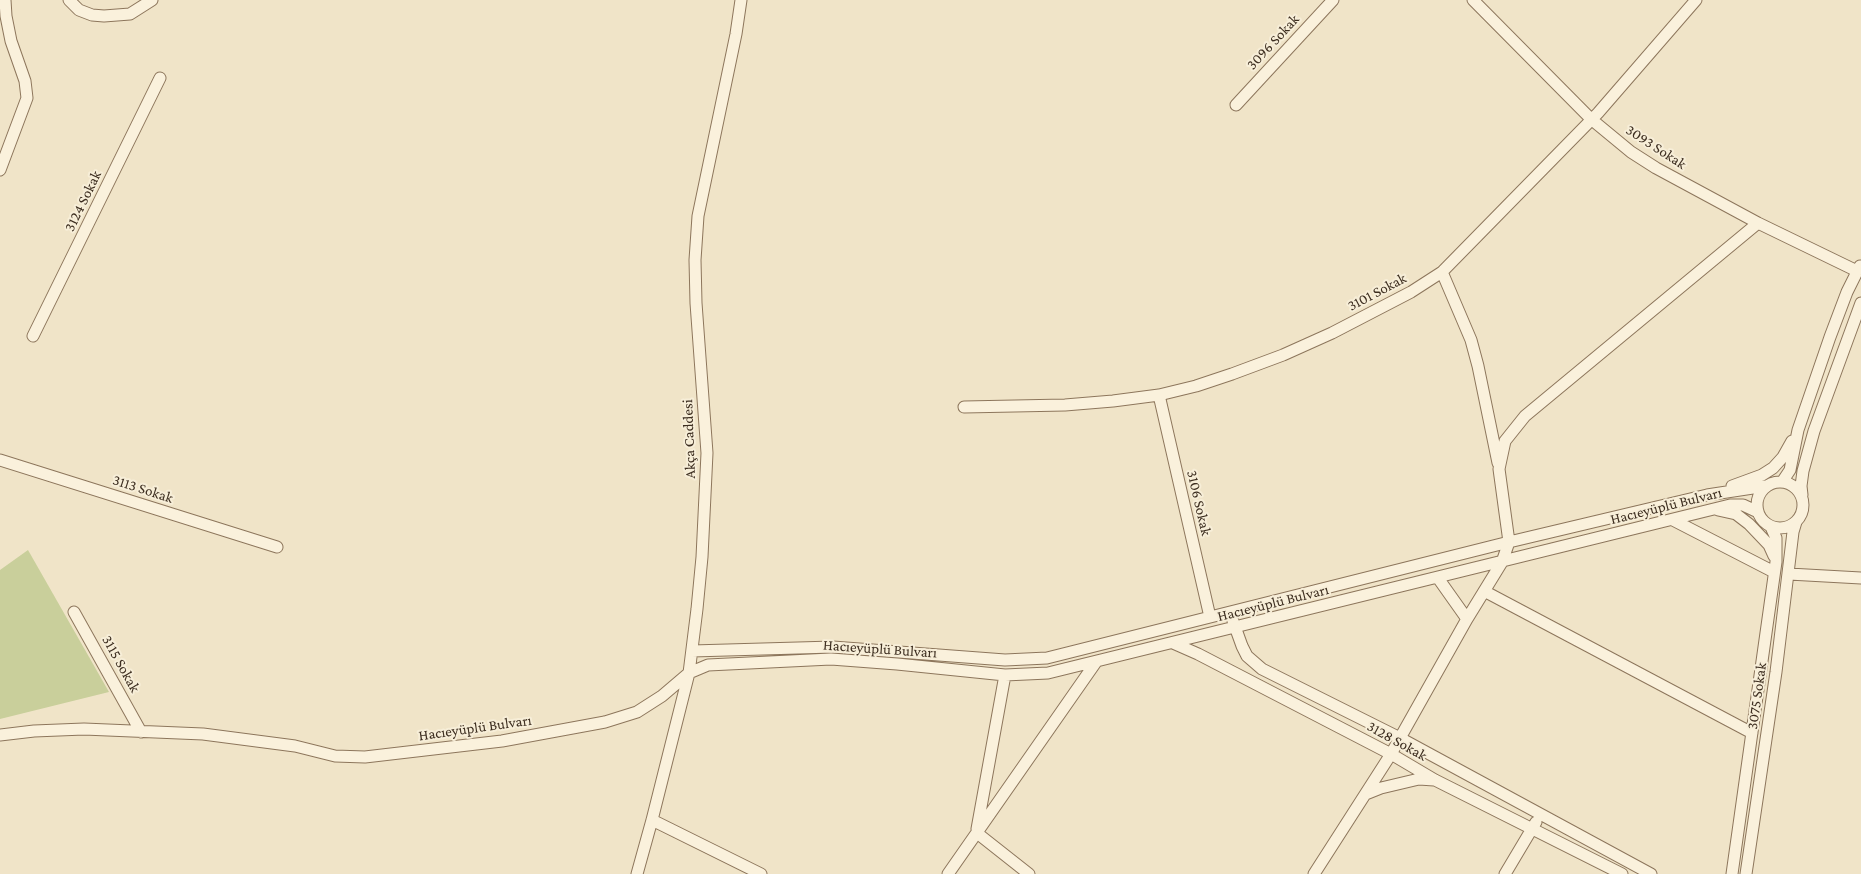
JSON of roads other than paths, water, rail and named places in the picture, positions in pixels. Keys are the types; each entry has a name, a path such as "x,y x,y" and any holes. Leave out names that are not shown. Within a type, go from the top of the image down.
{"street":[{"path":"0,170 27,98 25,81 11,41 5,0"},
{"path":"70,0 80,10 92,15 104,16 130,14 152,0"},
{"name":"Akça Caddesi","path":"637,874 652,820 692,650 702,557 707,453 696,303 696,242 698,216 736,34 741,0"},
{"name":"3096 Sokak","path":"1236,105 1333,0"},
{"name":"3093 Sokak","path":"1473,0 1591,119 1631,152 1758,223 1859,268"},
{"name":"3101 Sokak","path":"964,407 1065,405 1159,395 1232,374 1283,355 1372,313 1411,292 1442,272 1591,119 1696,0"},
{"name":"3124 Sokak","path":"33,336 160,78"},
{"path":"1499,469 1505,441 1525,416 1758,223"},
{"path":"1782,482 1790,470 1798,430 1830,337 1847,292 1859,268"},
{"path":"1314,874 1391,754 1467,619 1502,562 1510,542 1499,469 1473,349 1442,272"},
{"path":"1802,495 1793,486 1782,482 1772,483 1766,486 1758,498 1758,512 1765,523 1771,527 1785,528 1796,522 1803,510 1802,495 1801,486 1803,470 1814,431 1861,303"},
{"name":"3106 Sokak","path":"1159,395 1210,618"},
{"path":"1708,495 1762,475 1773,468 1783,457 1798,430"},
{"name":"3113 Sokak","path":"0,460 278,547"},
{"name":"Hacıeyüplü Bulvarı","path":"692,650 833,647 1005,660 1047,658 1510,542 1708,495 1766,486"},
{"name":"Hacıeyüplü Bulvarı","path":"0,735 34,731 84,729 203,734 295,746 335,756 365,757 502,741 605,722 637,712 654,702 688,672 708,665 832,659 1005,675 1048,673 1734,504 1743,505 1758,512"},
{"path":"1707,511 1724,510 1741,517 1769,545 1775,567"},
{"path":"1673,520 1775,567"},
{"name":"3075 Sokak","path":"1747,872 1776,672 1793,532 1796,522"},
{"name":"3075 Sokak","path":"1732,874 1775,567 1776,542 1771,527"},
{"path":"1789,574 1861,578"},
{"path":"1438,578 1467,619"},
{"path":"1484,591 1752,733"},
{"name":"3115 Sokak","path":"74,612 141,732"},
{"name":"3128 Sokak","path":"1230,613 1242,646 1254,663 1400,738 1651,873"},
{"path":"1168,627 1172,643"},
{"name":"3128 Sokak","path":"1172,643 1198,654 1391,754 1435,780 1622,874"},
{"path":"832,659 833,647"},
{"path":"948,874 1096,662"},
{"path":"977,833 1005,675"},
{"path":"1366,794 1381,788 1419,779 1435,780"},
{"path":"1505,874 1540,814"},
{"path":"652,820 761,874"},
{"path":"977,833 1028,874"},
{"path":"1726,874 1734,855"}]}
